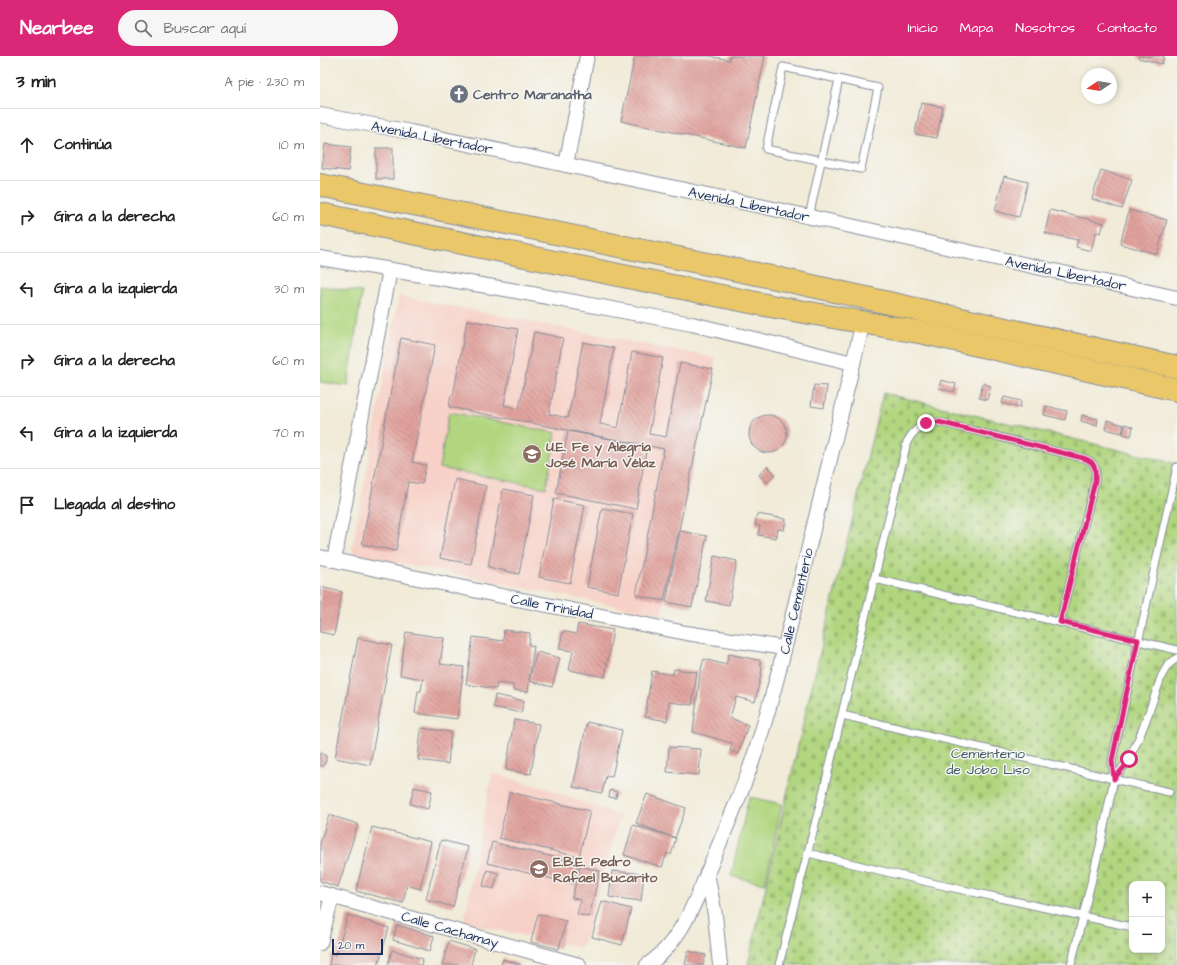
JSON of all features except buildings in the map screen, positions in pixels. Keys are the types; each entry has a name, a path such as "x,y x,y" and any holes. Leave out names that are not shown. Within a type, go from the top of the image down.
{"main road":[{"path":"320,185 776,278 1177,366"},
{"path":"320,214 770,306 924,334 1177,390"}],"street":[{"path":"566,165 587,56"},
{"name":"Avenida Libertador","path":"320,115 411,132 566,165 1177,298"},
{"path":"320,258 692,324 853,363"},
{"path":"327,558 390,270"},
{"name":"Calle Cementerio","path":"647,965 660,955 676,935 698,896 743,788 756,750 779,673 863,322"},
{"name":"Calle Trinidad","path":"327,558 492,594 686,633 784,648"},
{"path":"707,874 715,915 720,965"},
{"path":"320,943 326,894"},
{"name":"Calle Cachamay","path":"326,894 579,965"}],"lane":[{"path":"784,67 878,88 861,169 821,160 766,148 784,67"},
{"path":"809,217 839,79"},
{"path":"779,965 842,715 907,442 910,435 920,426 932,422 939,422 1083,458 1088,460 1094,466 1095,481 1060,622"},
{"path":"1071,965 1114,779 1112,760 1177,467"},
{"path":"875,579 1177,650"},
{"path":"1114,779 1125,766 1136,743 1162,675 1168,666 1177,658"},
{"path":"842,715 1169,792"},
{"path":"808,853 936,884 1129,926"}],"shaded area":[{"name":"U.E. Fe y Alegría José María Vélaz","path":"399,296 716,358 661,615 354,554 352,548"},
{"name":"E.B.E. Pedro Rafael Bucarito","path":"492,773 550,790 620,816 582,948 464,923"}],"green space":[{"path":"320,286 362,292 348,386 320,382"},
{"name":"Cementerio de Jobo Liso","path":"883,393 1177,464 1177,965 748,965 806,711"},
{"path":"449,412 556,433 546,488 439,468"},
{"path":"749,797 782,804 765,884 731,876"}],"place":[{"name":"Centro Maranatha","path":"459,94"},
{"name":"U.E. Fe y Alegría José María Vélaz","path":"532,454"},
{"name":"E.B.E. Pedro Rafael Bucarito","path":"539,869"}],"route":[{"path":"926,423 939,422 1083,458 1092,462 1096,471 1095,481 1060,622 1138,640 1112,760 1114,779 1129,759"}]}
